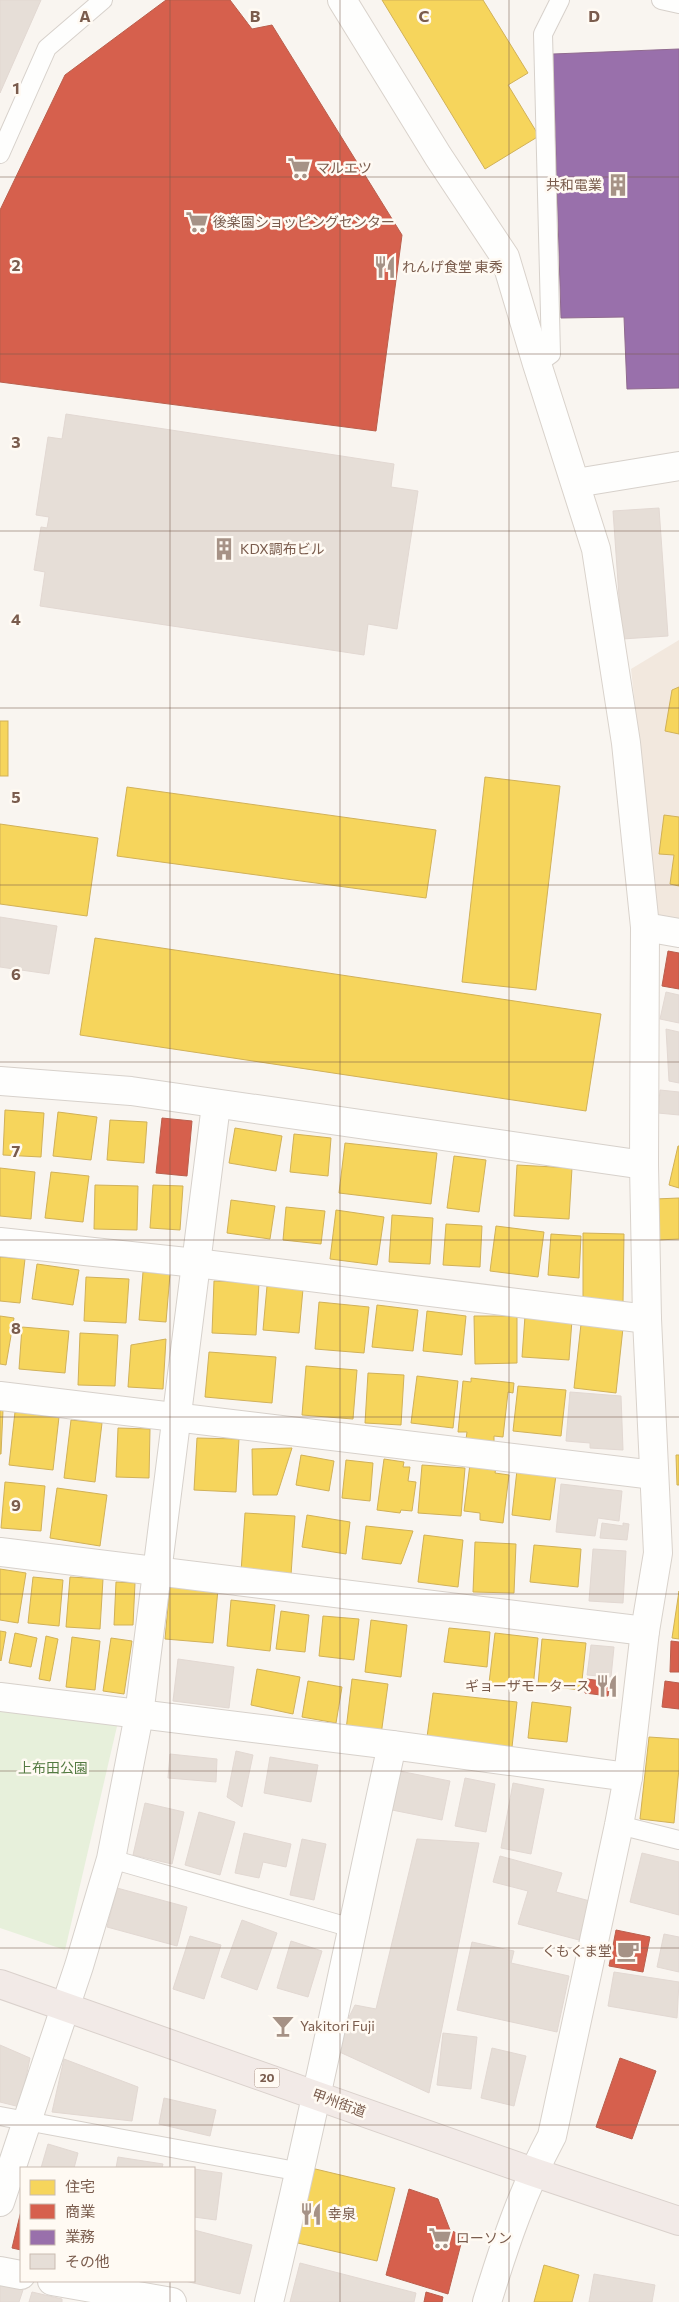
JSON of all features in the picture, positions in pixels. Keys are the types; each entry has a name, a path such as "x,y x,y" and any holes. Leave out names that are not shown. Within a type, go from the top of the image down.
{"highway":[{"name":"甲州街道","path":"0,1984 533,2172 679,2221"}],"street":[{"path":"342,0 438,156 505,256 596,549 632,783 644,927 644,1165 647,1319 658,1553 646,1631 628,1777 552,2136 533,2172 509,2230 486,2302"},
{"path":"576,483 679,466"},
{"path":"644,927 679,933"},
{"path":"0,1081 131,1091 216,1105 644,1165"},
{"path":"0,2202 65,2007 111,1859 139,1715 216,1105"},
{"path":"0,1242 196,1263 647,1319"},
{"path":"0,1396 654,1475"},
{"path":"0,1552 646,1631"},
{"path":"0,1697 392,1745 628,1777"},
{"path":"269,2302 301,2172 315,2095 392,1745"},
{"path":"0,2272 20,2275"},
{"path":"58,2282 172,2302"}],"lane":[{"path":"0,154 48,48 103,0"},
{"path":"537,364 551,354 543,34 560,0"},
{"path":"661,0 679,4"},
{"path":"619,1825 679,1840"},
{"path":"111,1859 352,1928"},
{"path":"0,2116 301,2172"}],"shaded area":[{"path":"679,640 679,922 658,918 631,669"}],"green space":[{"name":"上布田公園","path":"0,1710 118,1722 65,1950 0,1928"}],"building: 住宅":[{"path":"382,0 483,0 528,73 508,85 539,136 485,169"},
{"path":"679,687 679,734 665,731 672,690"},
{"path":"0,721 8,721 8,776 0,776"},
{"path":"485,777 560,786 536,990 462,982"},
{"path":"127,787 436,830 426,898 117,856"},
{"path":"664,815 679,817 679,886 670,884 674,855 659,854"},
{"path":"0,824 98,838 87,916 0,904"},
{"path":"95,938 601,1014 586,1111 80,1035"},
{"path":"5,1110 44,1113 41,1157 3,1155"},
{"path":"58,1112 97,1117 91,1160 53,1156"},
{"path":"110,1120 147,1122 144,1163 107,1160"},
{"path":"235,1128 282,1136 276,1171 229,1163"},
{"path":"294,1134 331,1138 328,1176 290,1172"},
{"path":"345,1143 437,1153 431,1204 339,1193"},
{"path":"679,1146 679,1188 669,1185"},
{"path":"454,1156 486,1160 479,1212 447,1208"},
{"path":"517,1165 572,1168 569,1219 514,1216"},
{"path":"0,1168 35,1172 31,1219 0,1216"},
{"path":"51,1172 89,1176 83,1222 45,1218"},
{"path":"95,1185 138,1186 137,1230 94,1229"},
{"path":"153,1185 183,1186 180,1230 150,1228"},
{"path":"679,1198 679,1239 657,1240 655,1199"},
{"path":"231,1200 275,1206 270,1239 227,1233"},
{"path":"286,1207 325,1211 321,1244 283,1240"},
{"path":"336,1210 384,1217 377,1265 330,1259"},
{"path":"392,1215 433,1218 430,1264 389,1262"},
{"path":"446,1224 482,1226 480,1267 443,1265"},
{"path":"496,1226 544,1232 538,1277 490,1271"},
{"path":"583,1233 624,1234 623,1303 583,1302"},
{"path":"551,1234 581,1236 579,1278 548,1275"},
{"path":"0,1257 25,1259 20,1303 0,1301"},
{"path":"37,1264 79,1270 73,1305 32,1299"},
{"path":"143,1272 170,1274 166,1322 139,1320"},
{"path":"86,1277 129,1279 126,1323 84,1321"},
{"path":"214,1281 259,1283 256,1335 212,1333"},
{"path":"267,1286 303,1289 299,1333 263,1330"},
{"path":"319,1302 369,1307 364,1353 315,1349"},
{"path":"377,1305 418,1310 413,1351 372,1347"},
{"path":"427,1311 466,1316 462,1355 423,1351"},
{"path":"0,1316 14,1318 6,1365 0,1364"},
{"path":"474,1316 517,1316 517,1363 475,1364"},
{"path":"525,1316 572,1320 569,1360 522,1357"},
{"path":"581,1324 623,1328 616,1393 574,1388"},
{"path":"22,1327 69,1331 65,1373 19,1369"},
{"path":"80,1333 118,1335 115,1386 78,1385"},
{"path":"166,1339 163,1389 128,1387 131,1345"},
{"path":"209,1352 276,1357 272,1403 205,1397"},
{"path":"306,1366 357,1370 353,1419 302,1415"},
{"path":"368,1373 404,1375 401,1425 365,1423"},
{"path":"417,1376 458,1381 453,1428 411,1423"},
{"path":"471,1378 514,1383 513,1393 508,1392 503,1437 494,1436 494,1442 466,1439 467,1432 458,1432 463,1381 471,1382"},
{"path":"518,1386 566,1390 561,1436 513,1431"},
{"path":"0,1410 3,1410 1,1454 0,1454"},
{"path":"15,1412 59,1417 53,1470 9,1465"},
{"path":"71,1420 102,1423 95,1482 64,1478"},
{"path":"118,1428 150,1429 149,1478 116,1477"},
{"path":"197,1438 239,1439 236,1492 194,1490"},
{"path":"292,1448 277,1495 253,1495 252,1449"},
{"path":"301,1455 334,1461 329,1491 296,1485"},
{"path":"676,1455 679,1455 679,1485 677,1485"},
{"path":"384,1459 404,1462 403,1467 410,1467 408,1481 416,1482 412,1511 401,1510 400,1513 377,1510"},
{"path":"346,1460 373,1463 370,1501 342,1498"},
{"path":"470,1464 496,1467 495,1473 509,1475 503,1523 480,1520 480,1513 464,1511"},
{"path":"422,1465 465,1468 461,1516 418,1513"},
{"path":"517,1470 556,1475 550,1520 512,1515"},
{"path":"5,1482 45,1486 41,1531 1,1528"},
{"path":"57,1488 107,1495 100,1546 50,1538"},
{"path":"245,1513 295,1516 291,1575 241,1572"},
{"path":"307,1515 350,1522 346,1554 302,1547"},
{"path":"366,1526 413,1531 401,1564 362,1559"},
{"path":"424,1535 463,1540 458,1587 418,1582"},
{"path":"475,1542 516,1544 514,1593 473,1592"},
{"path":"534,1545 581,1549 578,1587 530,1582"},
{"path":"0,1569 26,1573 18,1623 0,1620"},
{"path":"33,1577 63,1580 59,1626 28,1623"},
{"path":"70,1577 103,1579 100,1629 66,1627"},
{"path":"116,1582 135,1583 133,1625 114,1625"},
{"path":"170,1584 218,1589 213,1643 165,1639"},
{"path":"679,1591 679,1639 672,1638"},
{"path":"231,1600 275,1605 270,1651 227,1646"},
{"path":"281,1611 309,1615 305,1652 276,1649"},
{"path":"323,1616 359,1619 354,1660 319,1656"},
{"path":"371,1620 407,1625 401,1677 365,1672"},
{"path":"449,1628 490,1632 487,1667 444,1662"},
{"path":"0,1631 6,1632 1,1661 0,1660"},
{"path":"15,1633 37,1638 31,1667 9,1663"},
{"path":"495,1633 538,1638 533,1688 489,1683"},
{"path":"46,1636 58,1639 50,1681 39,1679"},
{"path":"72,1637 100,1641 95,1690 66,1687"},
{"path":"111,1638 132,1641 124,1694 103,1691"},
{"path":"542,1639 586,1643 581,1690 538,1685"},
{"path":"257,1669 300,1677 293,1714 251,1705"},
{"path":"352,1679 388,1684 381,1735 346,1730"},
{"path":"308,1681 342,1687 336,1723 302,1717"},
{"path":"433,1693 517,1702 512,1747 427,1737"},
{"path":"532,1702 571,1707 567,1742 528,1738"},
{"path":"649,1737 679,1739 679,1768 674,1823 640,1819"},
{"path":"307,2167 395,2188 377,2261 289,2241"},
{"path":"544,2265 579,2275 572,2302 534,2302"}],"building: 商業":[{"name":"後楽園ショッピングセンター","path":"166,0 230,0 252,29 272,25 402,235 376,431 0,382 0,210 65,75"},
{"path":"668,951 679,953 679,989 662,986"},
{"path":"162,1118 192,1121 187,1176 156,1173"},
{"path":"671,1641 679,1642 679,1672 670,1672"},
{"path":"587,1679 610,1682 608,1696 585,1693"},
{"path":"665,1681 679,1683 679,1709 662,1707"},
{"path":"616,1930 650,1937 643,1972 609,1966"},
{"path":"620,2058 656,2071 632,2139 596,2127"},
{"path":"409,2189 438,2199 450,2230 463,2236 448,2294 386,2275"},
{"path":"20,2215 20,2250 12,2248"},
{"path":"426,2292 443,2297 442,2302 424,2302"}],"building: 業務":[{"name":"共和電業","path":"679,49 679,388 627,389 624,317 561,318 553,54"}],"building: その他":[{"path":"0,0 41,0 0,93"},
{"name":"KDX調布ビル","path":"66,414 394,464 391,487 418,491 397,629 368,624 364,655 40,606 45,572 34,570 41,527 47,528 49,517 36,515 48,437 62,439"},
{"path":"659,508 668,636 622,639 613,511"},
{"path":"0,917 57,926 49,974 0,967"},
{"path":"666,992 679,995 679,1023 660,1019"},
{"path":"666,1029 679,1032 679,1083 669,1081"},
{"path":"660,1090 679,1092 679,1115 658,1113"},
{"path":"570,1392 621,1396 623,1450 590,1448 590,1443 566,1441"},
{"path":"561,1484 622,1491 619,1521 598,1518 595,1536 556,1532"},
{"path":"602,1523 623,1526 623,1523 629,1524 627,1540 600,1538"},
{"path":"593,1549 626,1551 623,1603 589,1601"},
{"path":"591,1645 614,1647 611,1677 587,1675"},
{"path":"178,1659 234,1667 229,1708 173,1701"},
{"path":"236,1751 253,1755 242,1807 227,1797"},
{"path":"170,1754 217,1759 216,1782 168,1778"},
{"path":"270,1757 318,1765 311,1802 264,1793"},
{"path":"399,1771 450,1781 442,1820 392,1810"},
{"path":"465,1778 495,1784 486,1832 455,1826"},
{"path":"513,1783 544,1789 531,1854 501,1848"},
{"path":"145,1803 184,1812 172,1864 133,1855"},
{"path":"199,1812 235,1822 220,1875 185,1865"},
{"path":"244,1833 291,1844 286,1867 263,1862 259,1878 235,1873"},
{"path":"302,1839 326,1844 314,1900 290,1895"},
{"path":"417,1839 479,1843 429,2093 333,2049 355,2005 376,2009"},
{"path":"642,1853 679,1862 679,1915 630,1902"},
{"path":"500,1856 562,1873 556,1892 590,1901 579,1940 518,1924 528,1891 493,1882"},
{"path":"117,1888 187,1907 177,1946 107,1927"},
{"path":"242,1920 277,1933 257,1990 221,1977"},
{"path":"664,1934 679,1937 679,1972 657,1967"},
{"path":"190,1936 221,1945 204,1999 173,1989"},
{"path":"291,1941 322,1951 308,1997 277,1988"},
{"path":"472,1942 514,1951 511,1963 569,1976 557,2032 457,2010"},
{"path":"614,1972 679,1982 677,2018 608,2006"},
{"path":"443,2033 477,2037 471,2089 437,2085"},
{"path":"0,2045 30,2058 20,2107 0,2102"},
{"path":"492,2048 526,2056 514,2106 481,2098"},
{"path":"64,2059 138,2087 132,2121 52,2112"},
{"path":"164,2098 216,2110 210,2136 159,2124"},
{"path":"48,2144 78,2153 74,2167 41,2167"},
{"path":"118,2157 163,2164 162,2167 116,2167"},
{"path":"195,2169 222,2173 216,2220 195,2217"},
{"path":"195,2230 252,2245 240,2294 189,2282 195,2282"},
{"path":"300,2263 416,2293 414,2302 290,2302"},
{"path":"594,2274 655,2285 652,2302 589,2302"},
{"path":"0,2282 23,2290 19,2302 0,2302"},
{"path":"32,2292 62,2299 62,2302 29,2302"}],"place":[{"name":"マルエツ","path":"299,168"},
{"name":"共和電業","path":"618,185"},
{"name":"後楽園ショッピングセンター","path":"197,222"},
{"name":"れんげ食堂 東秀","path":"385,267"},
{"name":"KDX調布ビル","path":"224,549"},
{"name":"ギョーザモータース","path":"607,1686"},
{"name":"くもくま堂","path":"628,1951"},
{"name":"Yakitori Fuji","path":"283,2026"},
{"name":"幸泉","path":"311,2214"},
{"name":"ローソン","path":"440,2238"}]}
